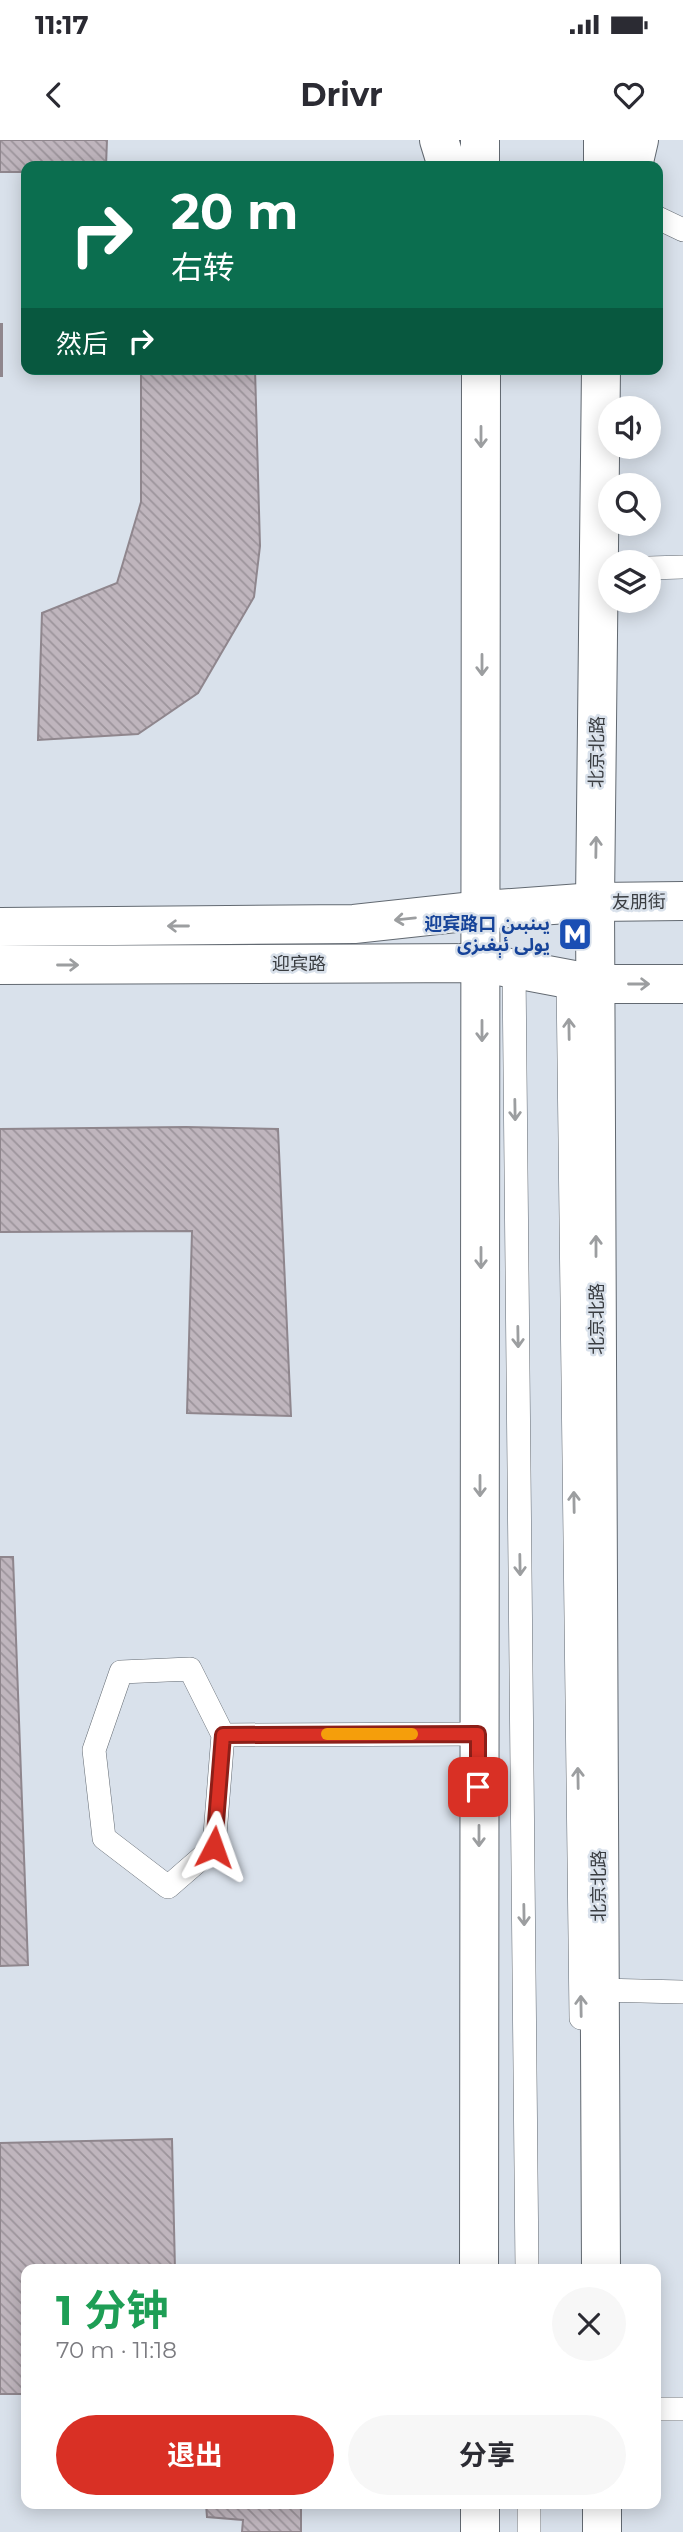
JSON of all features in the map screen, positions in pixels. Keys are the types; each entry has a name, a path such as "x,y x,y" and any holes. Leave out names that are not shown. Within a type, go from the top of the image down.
{"main road":[{"path":"439,140 445,161"},
{"path":"480,140 480,161"},
{"path":"603,140 603,161"},
{"path":"633,161 639,140"},
{"path":"479,2264 478,1734 498,965 483,910 481,375"},
{"name":"北京北路","path":"601,375 605,550"},
{"name":"北京北路","path":"601,2264 582,981 595,902 604,613"},
{"name":"友朋街","path":"595,902 683,901"},
{"path":"0,928 354,925 483,910 595,902"},
{"name":"迎宾路","path":"0,965 498,965 582,981"},
{"path":"582,981 683,984"},
{"path":"480,2509 480,2532"},
{"path":"602,2509 602,2532"}],"lane":[{"path":"663,220 683,230"},
{"path":"661,568 683,567"},
{"path":"498,965 527,2264"},
{"path":"582,981 584,2264"},
{"path":"190,1669 223,1735 214,1847 168,1887 104,1838 94,1750 121,1672 190,1669"},
{"path":"223,1735 478,1734"},
{"path":"599,1990 683,1992"},
{"path":"661,2409 683,2409"},
{"path":"529,2509 529,2532"},
{"path":"587,2509 587,2532"}],"building":[{"path":"0,140 107,140 106,161 21,161 21,172 0,172"},
{"path":"2,324 2,376 0,376"},
{"path":"141,375 255,375 260,546 254,597 198,693 138,734 38,740 42,613 117,583 141,502"},
{"path":"0,1129 278,1129 291,1416 187,1413 192,1231 0,1232"},
{"path":"0,1557 13,1557 28,1965 0,1966"},
{"path":"172,2139 175,2264 21,2264 21,2394 0,2394 0,2143"},
{"path":"206,2509 301,2509 301,2532 242,2532 243,2520 207,2517"}],"slow traffic":[{"path":"327,1734 412,1734"}],"place":[{"name":"迎宾路口 يىنبىن يولى ئېغىزى","path":"575,934"}],"route":[{"path":"214,1847 223,1735 478,1734 478,1787"}]}
